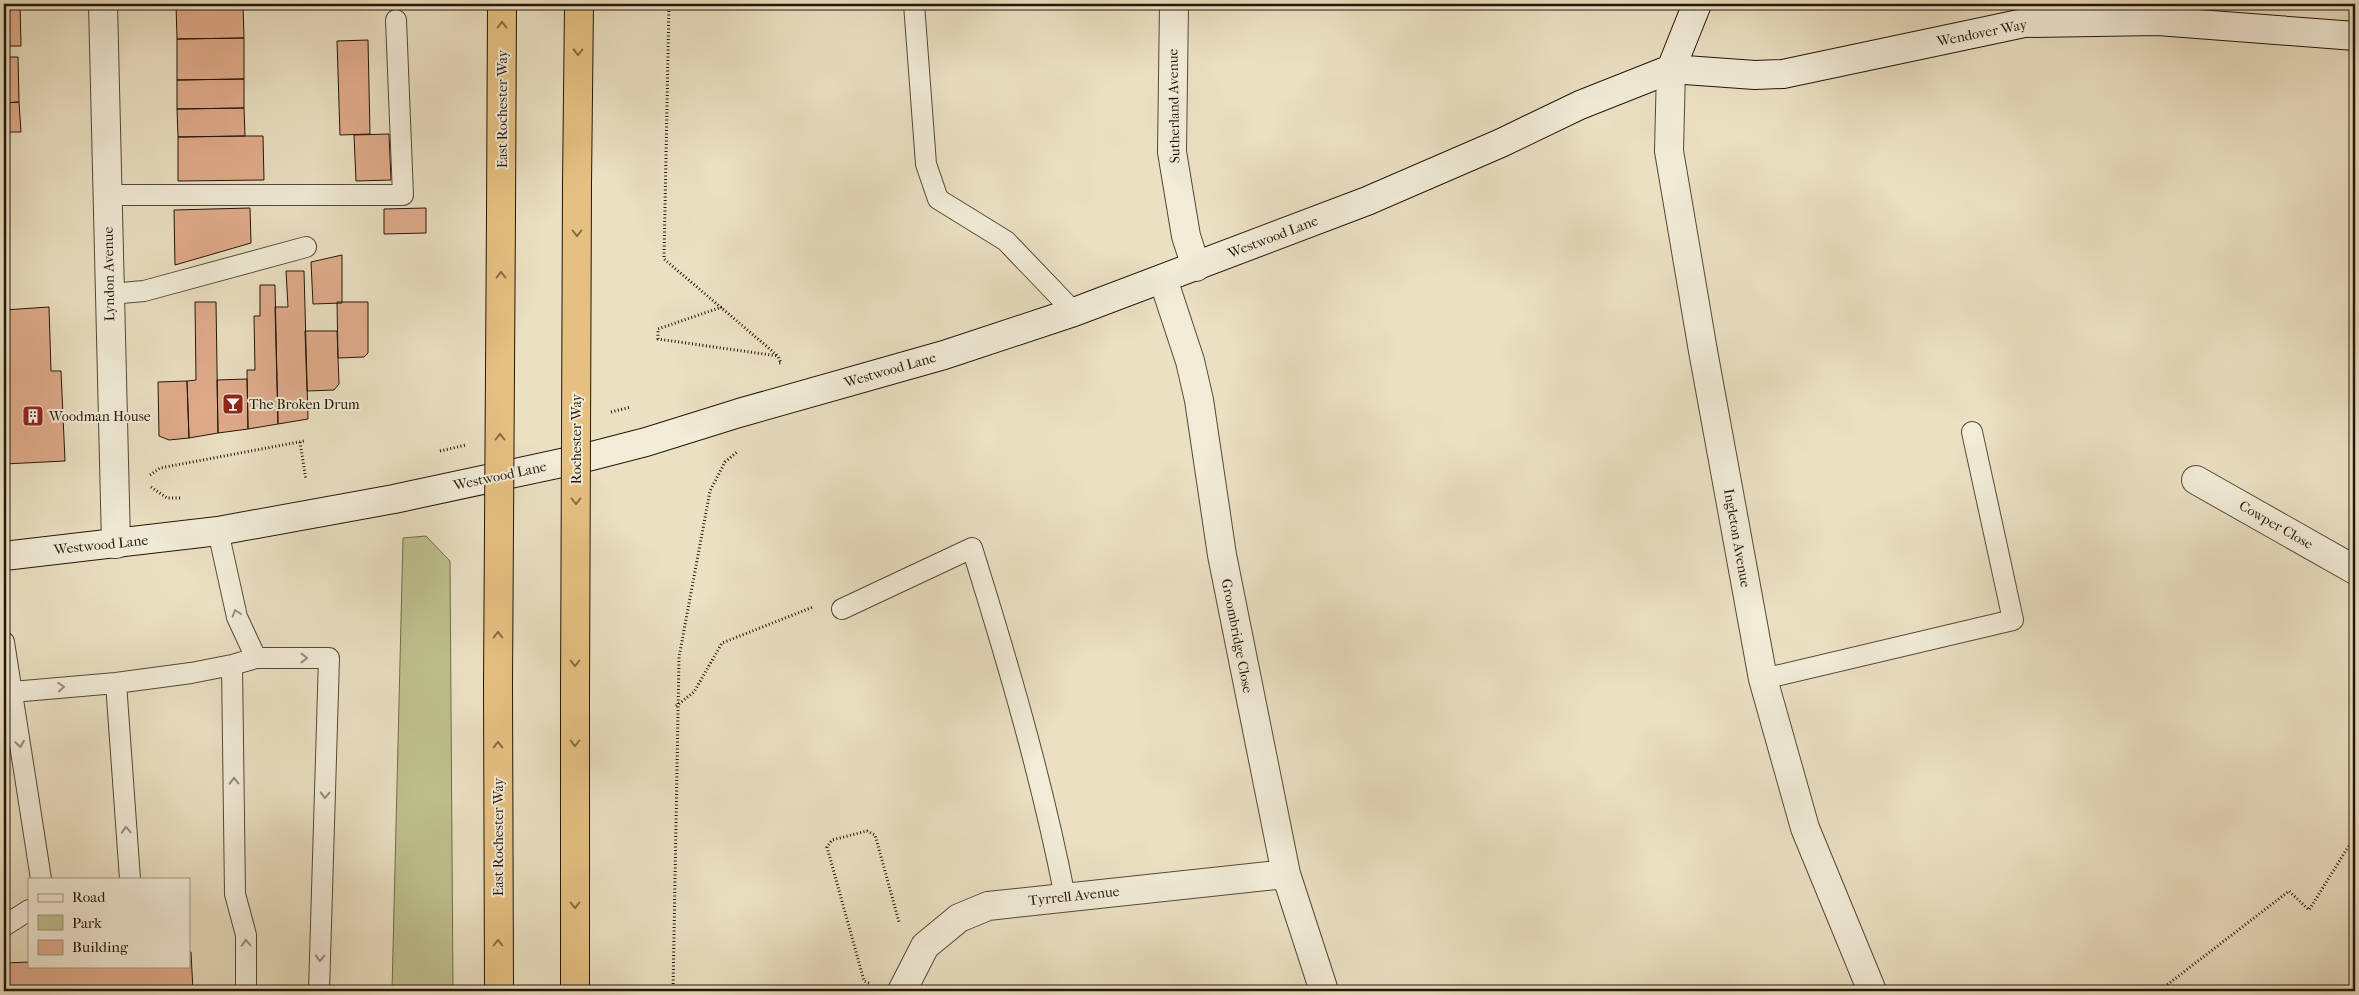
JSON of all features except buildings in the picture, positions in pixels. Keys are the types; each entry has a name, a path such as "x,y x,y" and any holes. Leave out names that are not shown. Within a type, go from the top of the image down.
{"highway":[{"name":"East Rochester Way","path":"498,991 502,4"},
{"name":"Rochester Way","path":"575,991 579,4"}],"street":[{"name":"Lyndon Avenue","path":"103,4 116,544"},
{"name":"Sutherland Avenue","path":"1174,4 1172,152 1186,236 1196,266"},
{"path":"1671,69 1697,4"},
{"name":"Wendover Way","path":"1671,69 1754,75 1783,74 2024,23 2158,21 2355,36"},
{"name":"Westwood Lane","path":"4,556 218,531 394,499 580,459 944,355 1074,312 1367,201 1580,105 1671,69"},
{"name":"Ingleton Avenue","path":"1671,69 1669,151 1703,351 1763,679 1805,828 1872,991"},
{"name":"Groombridge Close","path":"1163,279 1190,360 1199,400 1222,555 1286,874 1324,991"},
{"name":"Cowper Close","path":"2196,480 2355,570"},
{"name":"Tyrrell Avenue","path":"902,991 924,946 959,918 988,906 1286,874"}],"lane":[{"path":"914,4 926,164 938,200 1006,241 1074,312"},
{"path":"108,195 403,195 396,20"},
{"path":"110,294 144,290 306,247"},
{"path":"1763,679 2013,620 1972,432"},
{"path":"218,531 237,617 256,658"},
{"path":"847,606 972,548 1005,653 1046,804 1066,897"},
{"path":"4,642 41,878"},
{"path":"12,692 116,683 232,666 256,658 329,658 319,991"},
{"path":"232,666 235,894 246,935 246,991"},
{"path":"116,683 130,878"},
{"path":"4,926 28,911"}],"path":[{"path":"669,4 664,259 778,356 781,362 773,365"},
{"path":"722,307 658,329 658,339 778,356"},
{"path":"609,412 638,406"},
{"path":"144,480 160,468 302,442 306,480"},
{"path":"432,453 468,444"},
{"path":"672,991 677,788 676,706 679,657 710,491 725,462 740,450"},
{"path":"297,482 315,479"},
{"path":"167,498 190,498"},
{"path":"676,706 694,692 722,643 820,604 847,606"},
{"path":"872,984 864,981 827,847 832,840 867,831 875,835 901,928 924,946"},
{"path":"2159,991 2289,891 2309,910 2355,836"}],"green space":[{"path":"426,536 450,561 453,991 392,991 403,538"}],"place":[{"name":"The Broken Drum","path":"233,404"},
{"name":"Woodman House","path":"33,416"}]}
